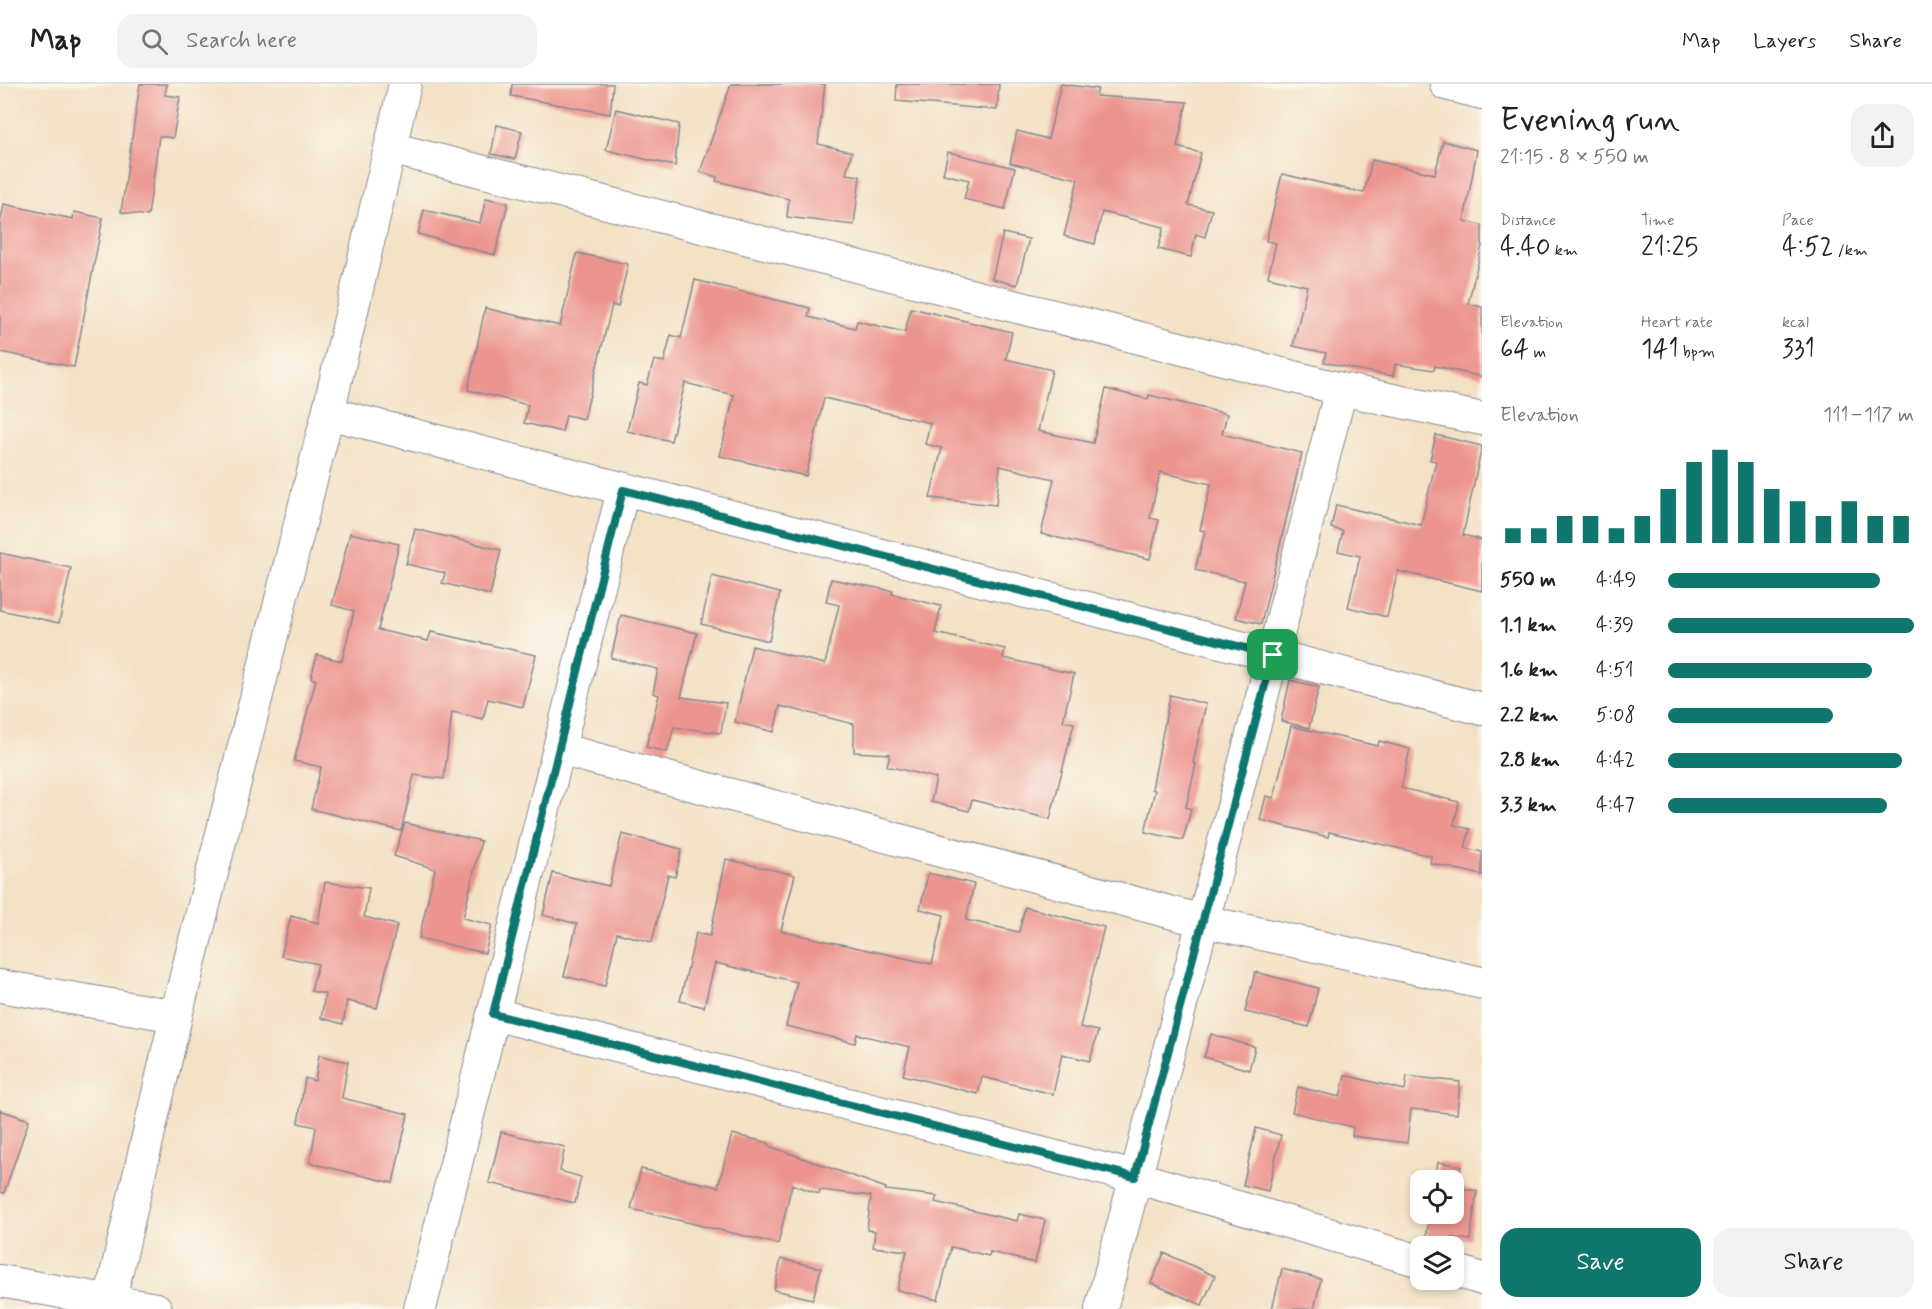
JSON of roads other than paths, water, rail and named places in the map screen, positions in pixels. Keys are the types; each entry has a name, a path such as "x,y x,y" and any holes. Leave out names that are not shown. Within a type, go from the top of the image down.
{"street":[{"path":"109,1305 176,1016 328,413 405,84"},
{"path":"1446,84 1482,93"},
{"path":"390,148 1341,388 1482,419"},
{"path":"1101,1309 1341,388"},
{"path":"328,413 1482,709"},
{"path":"420,1309 623,490"},
{"path":"558,749 1203,921 1482,983"},
{"path":"0,986 176,1016"},
{"path":"493,1014 1135,1177 1410,1258"},
{"path":"1464,1273 1482,1279"},
{"path":"0,1281 109,1305 156,1309"}]}
